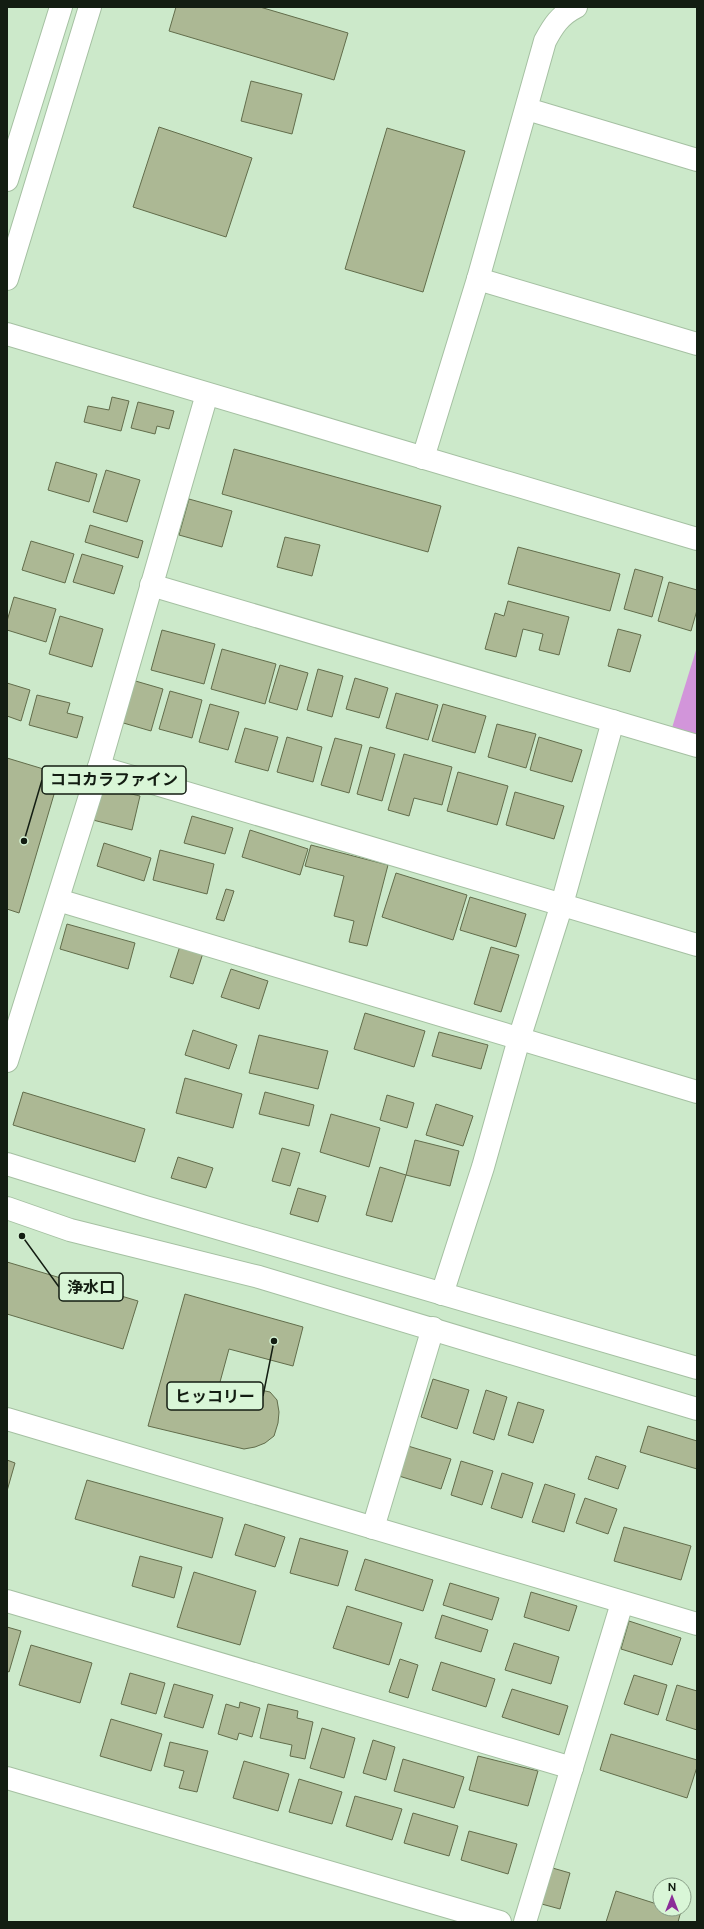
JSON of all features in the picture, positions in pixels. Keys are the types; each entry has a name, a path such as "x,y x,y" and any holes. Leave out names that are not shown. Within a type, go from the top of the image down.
{"street":[{"path":"7,180 61,7"},
{"path":"7,279 90,7"},
{"path":"423,458 478,279 549,34 564,14 576,7"},
{"path":"527,109 697,160"},
{"path":"478,279 697,344"},
{"path":"7,334 697,540"},
{"path":"7,1061 99,767 207,394"},
{"path":"151,584 697,746"},
{"path":"442,1294 483,1167 519,1039 562,904 612,721"},
{"path":"99,767 697,945"},
{"path":"58,900 697,1092"},
{"path":"7,1164 442,1294 697,1368"},
{"path":"7,1208 70,1230 259,1277 433,1328 697,1409"},
{"path":"373,1528 433,1328"},
{"path":"7,1419 622,1603 697,1624"},
{"path":"7,1601 572,1768"},
{"path":"525,1922 622,1603"},
{"path":"7,1778 500,1922"}],"shaded area":[{"path":"697,647 697,739 671,731"}],"building":[{"path":"176,7 260,7 348,33 334,80 169,31"},
{"path":"251,81 302,94 292,134 241,121"},
{"path":"159,127 252,158 226,237 133,207"},
{"path":"387,128 465,151 423,292 345,269"},
{"path":"112,397 129,401 121,431 84,422 88,406 109,410"},
{"path":"138,402 174,411 169,429 157,426 155,434 131,428"},
{"path":"234,449 441,506 428,552 222,494"},
{"path":"56,462 97,474 89,502 48,490"},
{"path":"106,470 140,480 127,522 93,512"},
{"path":"189,499 232,511 222,547 179,535"},
{"path":"90,525 143,541 138,558 85,542"},
{"path":"285,537 320,545 312,576 277,567"},
{"path":"31,541 74,554 65,583 22,570"},
{"path":"518,547 620,574 610,611 508,584"},
{"path":"82,554 123,566 114,594 73,582"},
{"path":"635,569 663,577 652,617 624,609"},
{"path":"669,582 697,590 697,610 691,631 658,621"},
{"path":"14,597 56,609 46,642 7,630 7,621"},
{"path":"508,601 569,617 559,655 539,650 543,634 523,629 516,657 485,649 495,613 504,616"},
{"path":"60,616 103,629 92,667 49,654"},
{"path":"618,629 641,635 630,672 608,666"},
{"path":"162,630 215,644 204,684 151,670"},
{"path":"222,649 276,664 265,704 211,689"},
{"path":"280,665 308,673 297,710 269,702"},
{"path":"318,669 343,676 332,717 307,710"},
{"path":"355,678 388,688 379,718 346,709"},
{"path":"132,680 163,689 151,731 120,722"},
{"path":"7,683 30,690 21,721 7,716"},
{"path":"170,691 202,700 192,738 159,729"},
{"path":"396,693 438,705 428,740 386,728"},
{"path":"37,695 70,703 67,713 83,717 77,738 29,725"},
{"path":"210,704 239,712 228,750 199,742"},
{"path":"443,704 486,716 475,753 432,741"},
{"path":"497,724 536,734 526,768 488,757"},
{"path":"245,728 278,737 268,771 235,762"},
{"path":"287,737 322,747 313,782 277,772"},
{"path":"539,737 582,750 572,782 530,770"},
{"path":"335,738 362,745 349,793 321,785"},
{"path":"370,747 395,754 382,801 357,794"},
{"path":"404,754 452,767 442,805 414,798 409,816 388,810"},
{"path":"7,758 60,774 19,913 7,909"},
{"path":"458,772 508,786 497,825 447,811"},
{"path":"101,787 140,796 132,830 93,820"},
{"path":"515,792 564,806 554,839 506,825"},
{"path":"192,816 233,828 225,854 184,843"},
{"path":"250,830 308,849 300,875 242,857"},
{"path":"104,843 151,858 144,881 97,866"},
{"path":"311,845 388,865 367,946 349,942 354,921 334,916 344,876 305,866"},
{"path":"160,850 214,864 207,894 153,880"},
{"path":"396,873 467,895 453,940 382,917"},
{"path":"226,889 234,891 224,921 216,919"},
{"path":"470,897 526,914 516,947 460,930"},
{"path":"67,924 135,943 128,969 60,949"},
{"path":"180,946 203,953 193,984 170,977"},
{"path":"491,947 519,955 501,1012 474,1004"},
{"path":"231,969 268,981 259,1009 221,997"},
{"path":"365,1013 425,1031 414,1067 354,1049"},
{"path":"193,1030 237,1045 229,1069 185,1055"},
{"path":"439,1032 488,1045 481,1069 432,1056"},
{"path":"259,1035 328,1051 318,1089 249,1073"},
{"path":"185,1078 242,1094 233,1128 176,1113"},
{"path":"23,1092 145,1129 135,1162 13,1125"},
{"path":"265,1092 314,1105 309,1126 259,1114"},
{"path":"387,1095 414,1103 407,1128 380,1120"},
{"path":"436,1104 473,1116 463,1146 426,1135"},
{"path":"331,1114 380,1128 369,1167 320,1152"},
{"path":"415,1140 459,1151 450,1186 406,1175"},
{"path":"282,1148 300,1153 290,1186 272,1181"},
{"path":"178,1157 213,1168 206,1188 171,1178"},
{"path":"380,1167 406,1175 392,1222 366,1215"},
{"path":"298,1188 326,1196 318,1222 290,1214"},
{"path":"7,1262 138,1301 123,1349 7,1314"},
{"path":"185,1294 303,1327 293,1366 229,1349 217,1393 227,1395 251,1388 270,1392 277,1400 279,1412 278,1423 274,1436 265,1443 244,1449 148,1426"},
{"path":"433,1379 469,1390 457,1429 421,1417"},
{"path":"486,1390 507,1397 494,1440 473,1433"},
{"path":"518,1402 544,1410 533,1443 508,1435"},
{"path":"648,1426 697,1441 697,1469 640,1452"},
{"path":"408,1446 451,1459 441,1489 399,1476"},
{"path":"596,1456 626,1466 618,1489 588,1479"},
{"path":"7,1460 15,1463 7,1491"},
{"path":"461,1461 493,1471 482,1505 451,1495"},
{"path":"502,1473 533,1483 522,1518 491,1508"},
{"path":"87,1480 223,1518 212,1558 75,1519"},
{"path":"545,1484 575,1494 564,1532 532,1522"},
{"path":"585,1498 617,1509 608,1534 576,1523"},
{"path":"245,1524 285,1537 275,1567 235,1555"},
{"path":"624,1527 691,1546 681,1580 614,1561"},
{"path":"300,1538 348,1551 338,1586 290,1573"},
{"path":"140,1556 182,1567 174,1598 132,1586"},
{"path":"365,1559 433,1580 423,1611 355,1590"},
{"path":"194,1572 256,1591 240,1645 177,1627"},
{"path":"450,1583 499,1598 492,1620 443,1605"},
{"path":"531,1592 577,1606 569,1631 524,1617"},
{"path":"347,1606 402,1623 389,1665 333,1648"},
{"path":"442,1615 488,1630 481,1652 435,1638"},
{"path":"629,1621 681,1638 672,1665 621,1649"},
{"path":"7,1627 21,1631 9,1672 7,1671"},
{"path":"514,1643 559,1657 551,1684 505,1670"},
{"path":"31,1645 92,1663 80,1703 19,1685"},
{"path":"400,1659 418,1665 408,1698 389,1692"},
{"path":"441,1662 495,1679 486,1707 432,1690"},
{"path":"130,1673 165,1683 156,1714 121,1704"},
{"path":"634,1675 667,1685 658,1715 624,1704"},
{"path":"174,1684 213,1695 203,1728 164,1717"},
{"path":"677,1685 697,1691 697,1730 666,1720"},
{"path":"512,1689 568,1706 559,1735 502,1717"},
{"path":"240,1702 260,1708 252,1737 239,1733 237,1740 218,1734 226,1704 239,1708"},
{"path":"268,1704 298,1711 297,1718 313,1722 305,1759 290,1756 292,1745 260,1738"},
{"path":"111,1719 162,1734 151,1771 100,1756"},
{"path":"322,1728 355,1738 344,1778 310,1768"},
{"path":"611,1734 697,1760 697,1767 687,1798 600,1770"},
{"path":"373,1740 395,1747 386,1780 363,1773"},
{"path":"170,1742 208,1751 197,1792 179,1788 184,1771 164,1766"},
{"path":"478,1756 538,1771 528,1806 469,1790"},
{"path":"403,1759 464,1777 454,1808 394,1791"},
{"path":"244,1761 289,1774 278,1811 233,1798"},
{"path":"299,1779 342,1792 332,1824 289,1812"},
{"path":"355,1796 402,1809 392,1840 346,1826"},
{"path":"413,1813 458,1826 449,1856 404,1843"},
{"path":"469,1831 517,1844 508,1874 461,1860"},
{"path":"549,1867 570,1873 560,1909 538,1903"},
{"path":"616,1891 652,1902 652,1917 679,1917 678,1922 606,1922"}],"place":[{"name":"ココカラファイン","path":"24,841"},
{"name":"浄水口","path":"22,1236"},
{"name":"ヒッコリー","path":"274,1341"}]}
